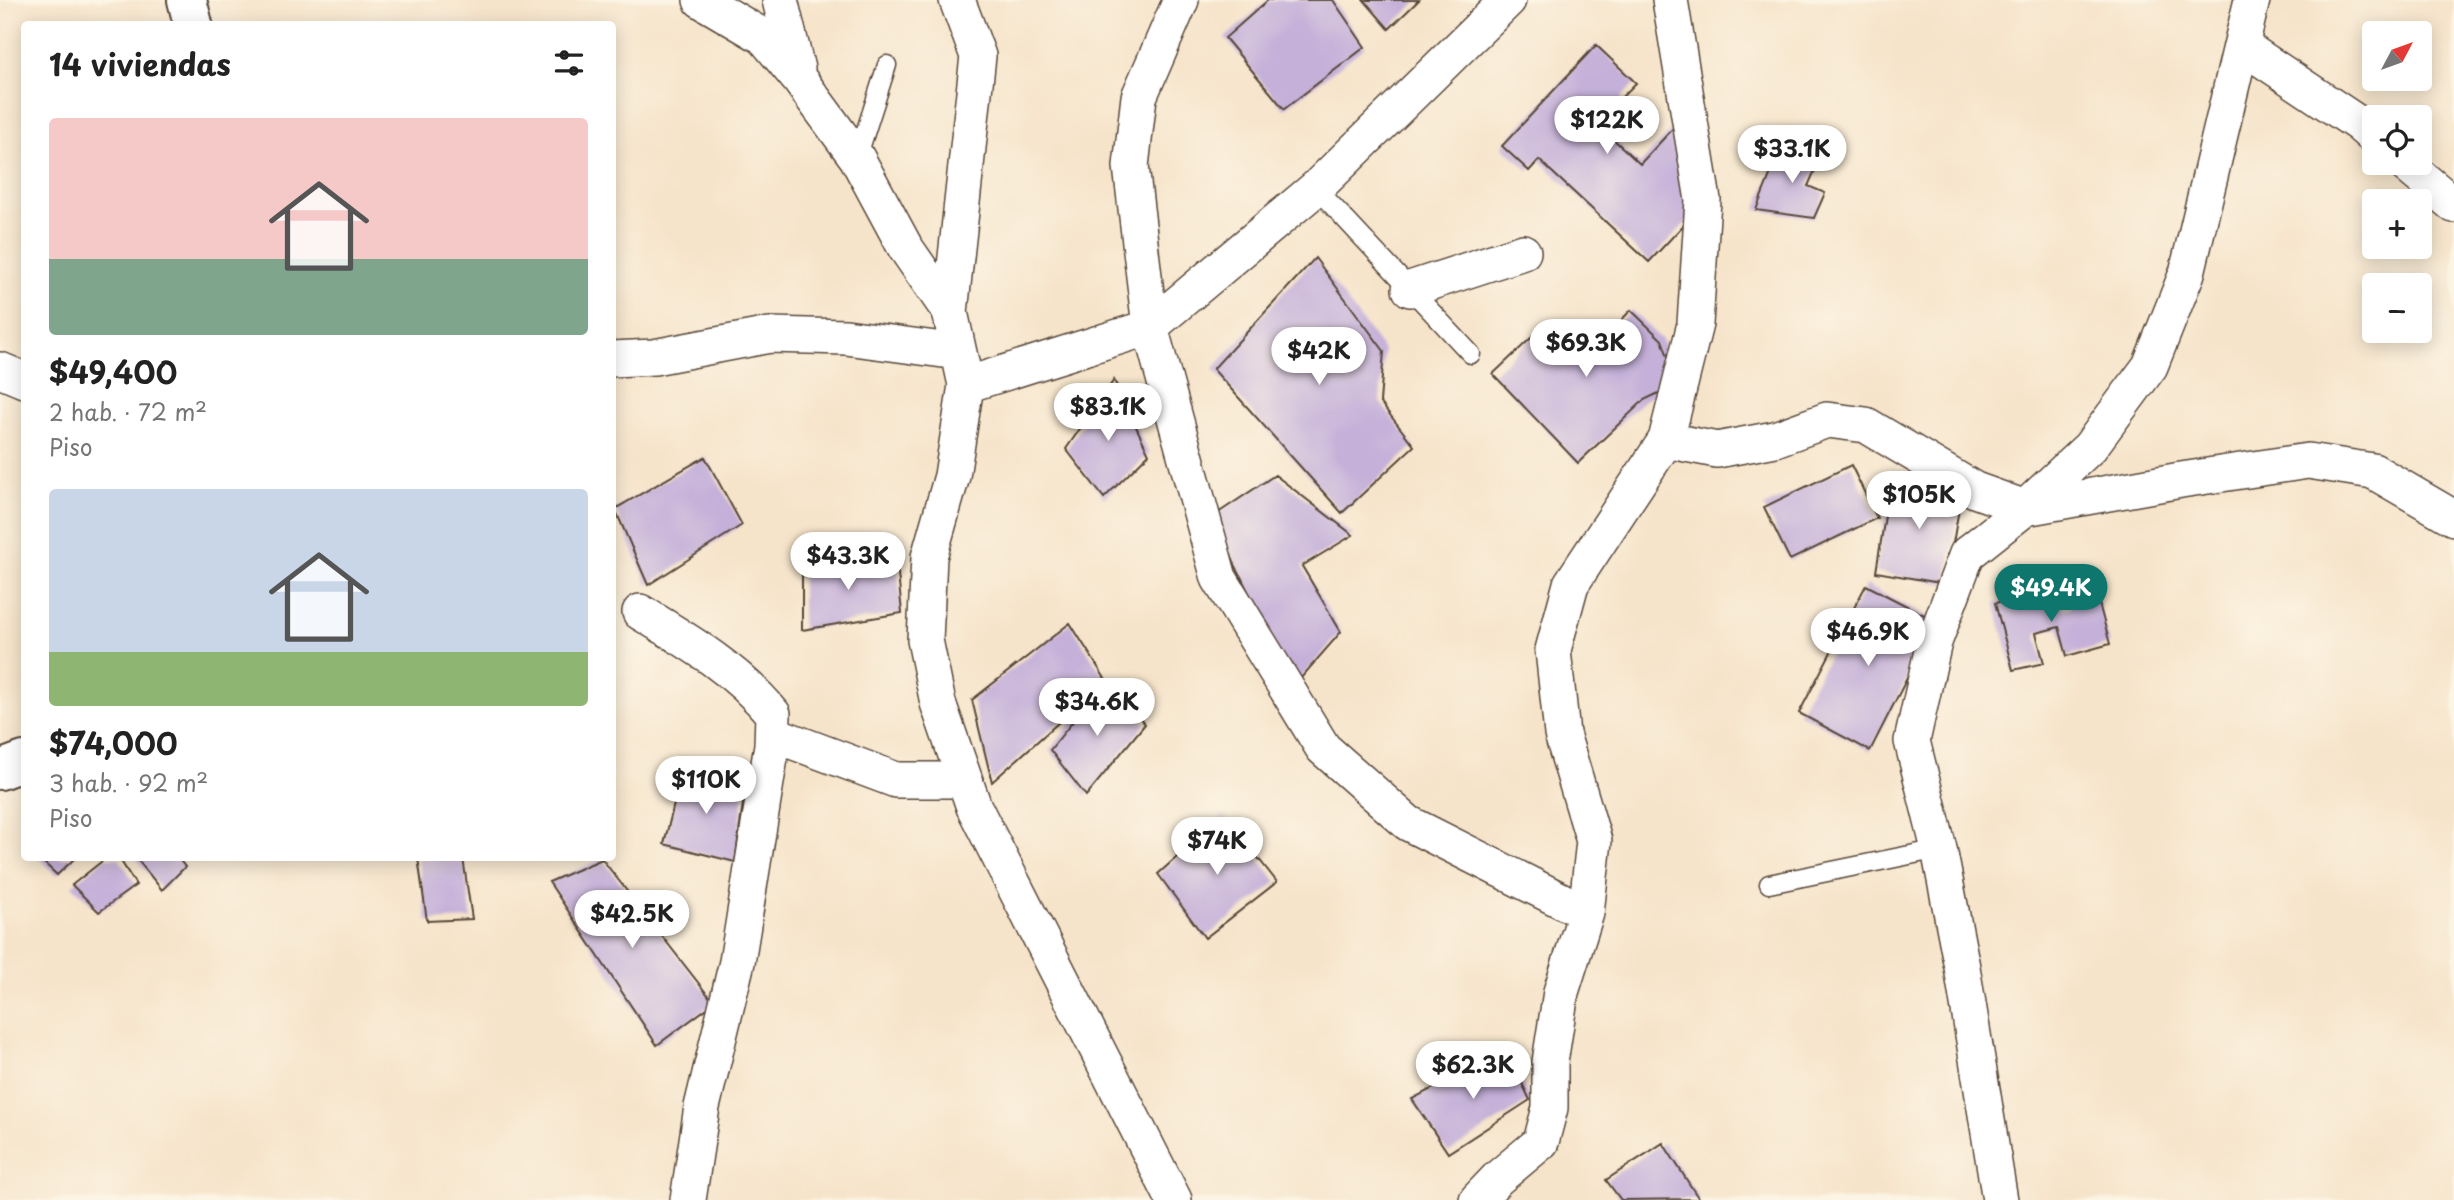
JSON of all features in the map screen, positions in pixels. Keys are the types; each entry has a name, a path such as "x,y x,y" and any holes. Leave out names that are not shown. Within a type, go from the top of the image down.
{"street":[{"path":"187,0 191,21"},
{"path":"701,0 764,37 799,79 857,158 905,247 950,312"},
{"path":"780,0 799,79"},
{"path":"957,0 978,56 950,312 962,369 952,477 929,557 925,640 938,703 974,807 1174,1200"},
{"path":"1181,0 1139,97 1131,166 1150,327 1219,578 1323,748 1408,823 1586,913"},
{"path":"616,359 654,357 770,335 846,337 962,369 1150,327 1316,188 1508,0"},
{"path":"1477,1200 1497,1178 1541,1142 1550,1108 1550,1062 1561,992 1586,913 1594,841 1562,734 1553,650 1571,584 1667,440 1695,324 1703,200 1670,0"},
{"path":"2000,1200 1962,967 1939,849 1912,741 1934,642 1967,554 2025,508 2090,447 2150,366 2187,273 2252,0"},
{"path":"2242,46 2362,127"},
{"path":"2418,175 2454,205"},
{"path":"1410,289 1523,252"},
{"path":"0,370 21,379"},
{"path":"1667,440 1717,450 1775,439 1828,420 1866,425 1975,490 2025,508 2308,461 2373,471 2454,518"},
{"path":"640,612 697,646 761,700 773,715 773,734 737,962 702,1107 688,1200"},
{"path":"773,734 896,780 964,780"},
{"path":"0,770 21,762"}],"lane":[{"path":"857,158 887,65"},
{"path":"1316,188 1471,354"},
{"path":"1769,884 1939,849"}],"building":[{"path":"1268,0 1333,0 1365,47 1284,109 1225,38"},
{"path":"1364,0 1419,0 1389,29"},
{"path":"1596,45 1636,83 1621,98 1635,110 1610,136 1640,164 1677,124 1692,216 1649,262 1539,160 1529,171 1502,146"},
{"path":"1783,143 1820,159 1808,186 1825,193 1814,218 1756,210"},
{"path":"1315,258 1384,351 1380,402 1414,446 1342,513 1213,369"},
{"path":"1631,310 1662,340 1671,365 1665,390 1644,400 1578,463 1493,374 1549,321 1610,332"},
{"path":"1114,380 1149,454 1104,498 1066,449"},
{"path":"705,457 742,525 648,585 616,508"},
{"path":"1851,465 1877,518 1790,560 1764,507"},
{"path":"1275,475 1353,535 1302,566 1341,632 1294,686 1212,517"},
{"path":"1891,479 1962,491 1946,584 1876,572"},
{"path":"802,560 897,564 902,613 802,630"},
{"path":"1866,585 1936,621 1870,751 1799,713"},
{"path":"2094,585 2110,644 2067,656 2059,627 2036,633 2044,663 2013,670 1995,603 2057,587 2063,609 2071,607 2067,592"},
{"path":"1070,623 1106,680 992,782 972,700"},
{"path":"1106,680 1145,724 1086,796 1050,750"},
{"path":"683,768 745,788 735,862 664,844"},
{"path":"1224,815 1277,882 1205,938 1158,874"},
{"path":"42,861 72,861 57,875"},
{"path":"102,861 121,861 136,885 99,912 72,885"},
{"path":"138,861 180,861 185,867 162,890"},
{"path":"418,861 463,861 472,919 427,921"},
{"path":"597,861 604,861 714,1003 657,1045 549,882"},
{"path":"1506,1050 1530,1100 1448,1153 1412,1099"},
{"path":"1663,1143 1699,1199 1621,1200 1606,1180"}]}
